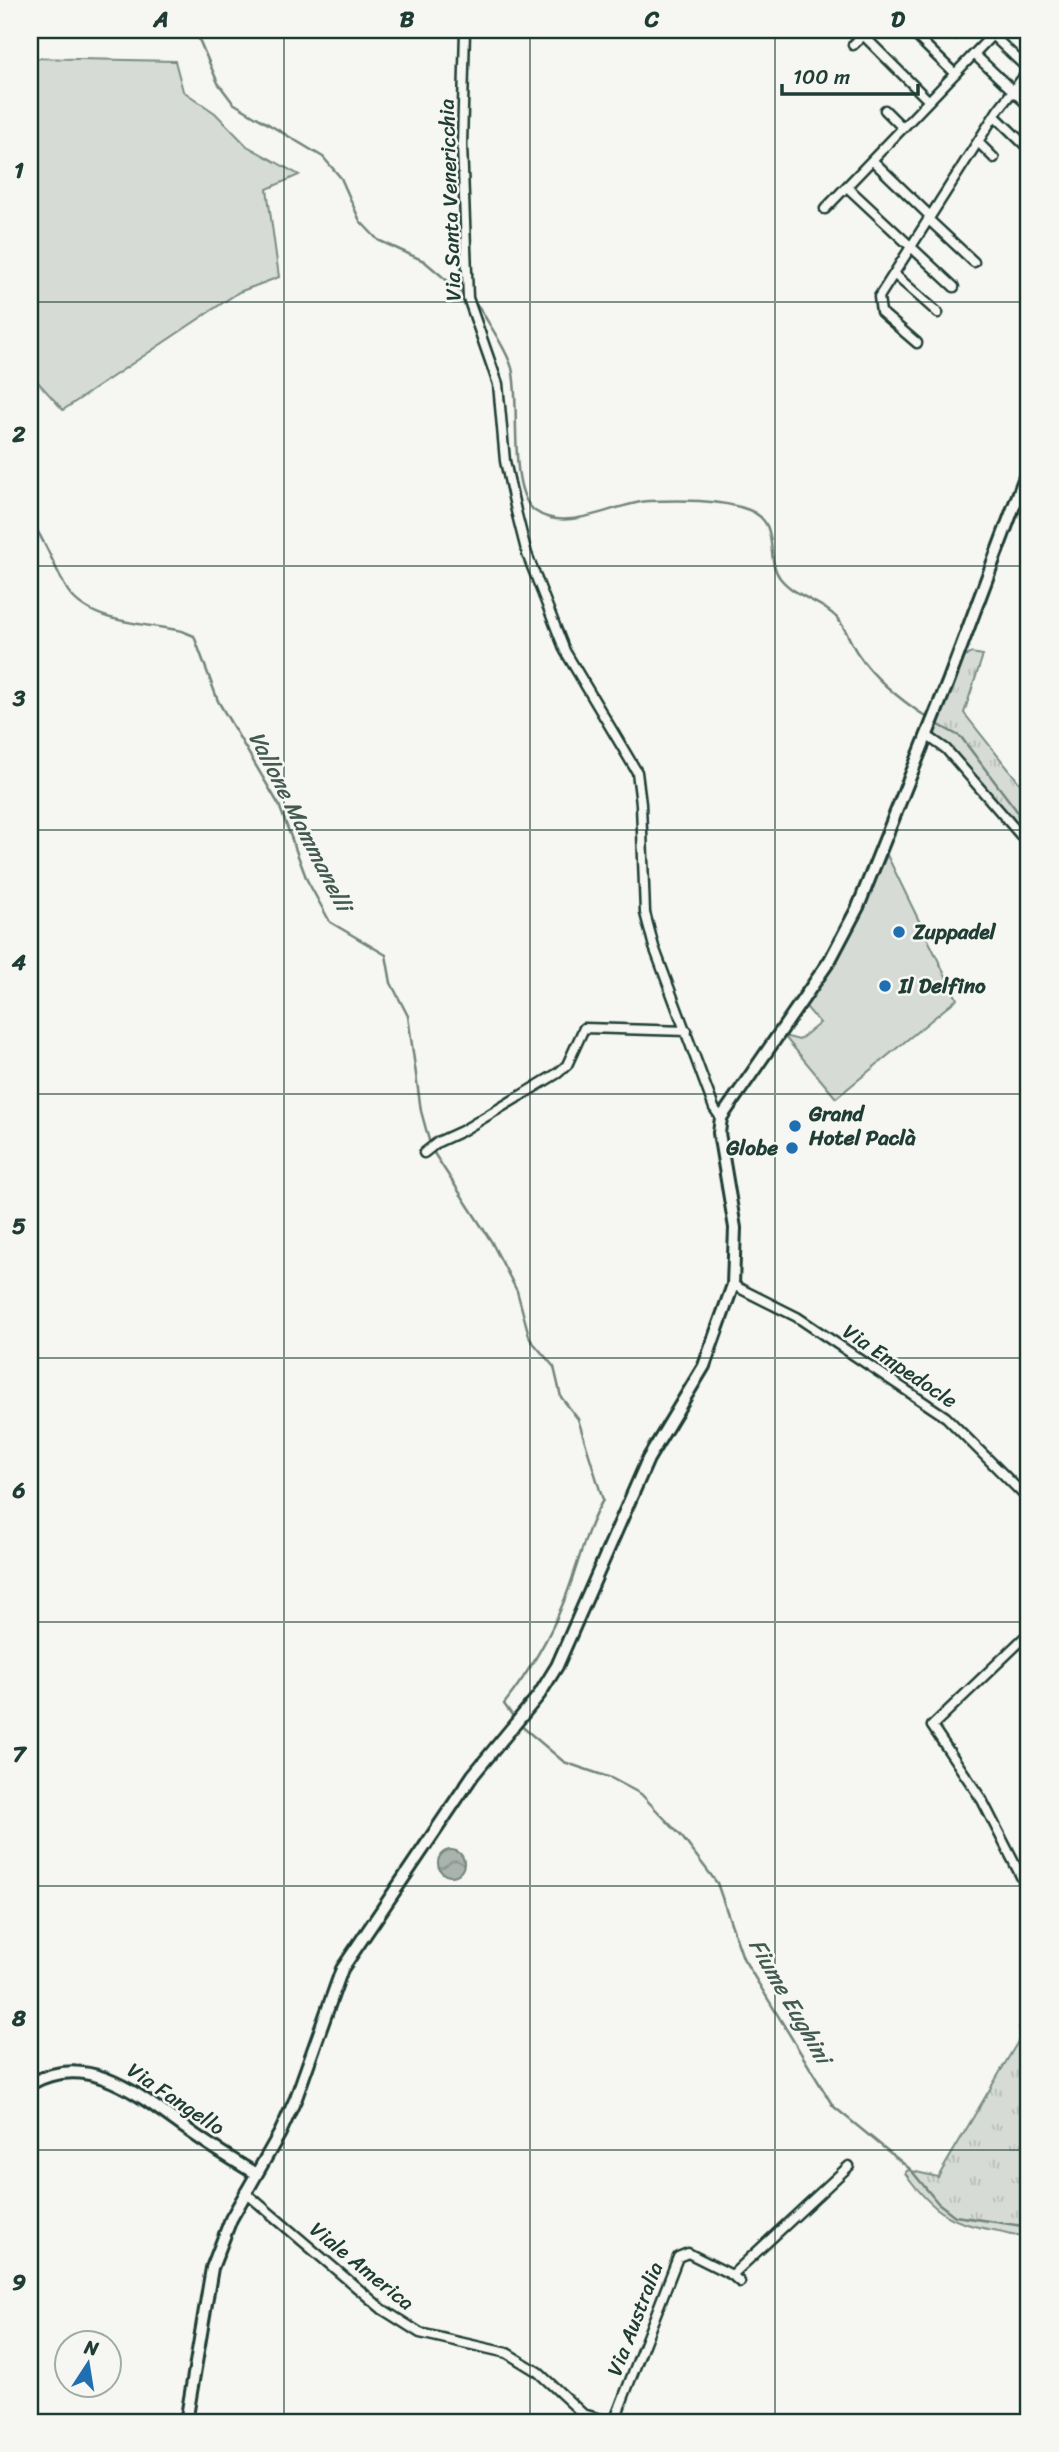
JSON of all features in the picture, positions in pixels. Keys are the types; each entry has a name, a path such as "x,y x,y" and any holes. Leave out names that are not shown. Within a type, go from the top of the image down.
{"street":[{"name":"Via Santa Venericchia","path":"465,30 462,145 470,307 498,384 505,461 513,499 527,554 548,613 591,699 637,772 642,804 645,913 654,947 714,1108 721,1118"},
{"path":"910,30 954,74"},
{"path":"825,209 974,54 992,31 1029,70 1012,90 879,297 881,312 918,343"},
{"path":"853,45 866,32 929,101"},
{"path":"974,54 1029,106"},
{"path":"885,110 904,128"},
{"path":"995,116 1029,149"},
{"path":"978,142 994,158"},
{"path":"872,160 974,262"},
{"path":"847,187 954,286"},
{"path":"894,274 938,313"},
{"path":"186,2422 212,2268 245,2192 296,2098 342,1969 416,1855 514,1723 539,1695 557,1666 648,1459 704,1366 733,1285 736,1228 719,1133 721,1118 830,960 869,885 1029,466"},
{"path":"926,735 946,749 1029,845"},
{"path":"424,1153 438,1142 463,1131 558,1073 567,1065 584,1028 687,1031"},
{"name":"Via Empedocle","path":"733,1285 797,1317 946,1418 1029,1500"},
{"path":"1029,1633 932,1726 982,1800 1029,1892"},
{"name":"Via Fangello","path":"30,2084 48,2075 69,2072 111,2078 256,2174"},
{"path":"732,2275 849,2166"},
{"name":"Viale America","path":"245,2192 382,2309 420,2333 491,2347 524,2361 587,2420 613,2422"},
{"name":"Via Australia","path":"613,2422 678,2257 688,2253 732,2275 740,2282"}],"green space":[{"path":"30,58 175,61 183,91 215,113 247,146 299,175 267,189 279,277 239,292 63,410 36,380 30,383"},
{"path":"971,653 983,655 964,713 1029,795 1029,841 933,732 962,659"},
{"name":"Il Delfino","path":"887,855 957,999 836,1098 784,1036 799,1040 820,1023 806,1007 837,961"},
{"path":"1029,2030 1029,2238 973,2226 946,2215 920,2192 905,2173 908,2170 938,2177 1023,2033"}],"water":[{"path":"451,1850 460,1854 464,1863 460,1872 451,1876 442,1872 438,1863 442,1854"}],"waterway":[{"path":"195,30 218,83 233,103 323,157 341,178 360,221 378,240 424,261 464,295"},
{"path":"472,301 479,307 497,337 512,368 521,485 526,501 535,511 548,517 576,518 636,503 673,500 713,502 749,510 766,523 775,570 780,578 793,590 836,617 872,673 928,718"},
{"name":"Vallone Mammanelli","path":"30,519 74,599 101,615 117,620 182,631 194,636 218,701 279,805 307,880 330,922 386,955 391,983 408,1016 421,1111 430,1144"},
{"path":"937,724 961,737 1029,827"},
{"name":"Vallone Mammanelli","path":"432,1150 491,1241 517,1291 530,1339 554,1367 561,1397 578,1419 603,1500 552,1629 504,1704 515,1719"},
{"name":"Fiume Eughini","path":"519,1724 564,1762 611,1778 641,1794 682,1837 717,1883 743,1958 833,2106 910,2169 938,2203 955,2216 1029,2227"}],"place":[{"name":"Zuppadel","path":"899,932"},
{"name":"Il Delfino","path":"885,986"},
{"name":"Grand Hotel Paclà","path":"795,1126"},
{"name":"Globe","path":"792,1148"}]}
